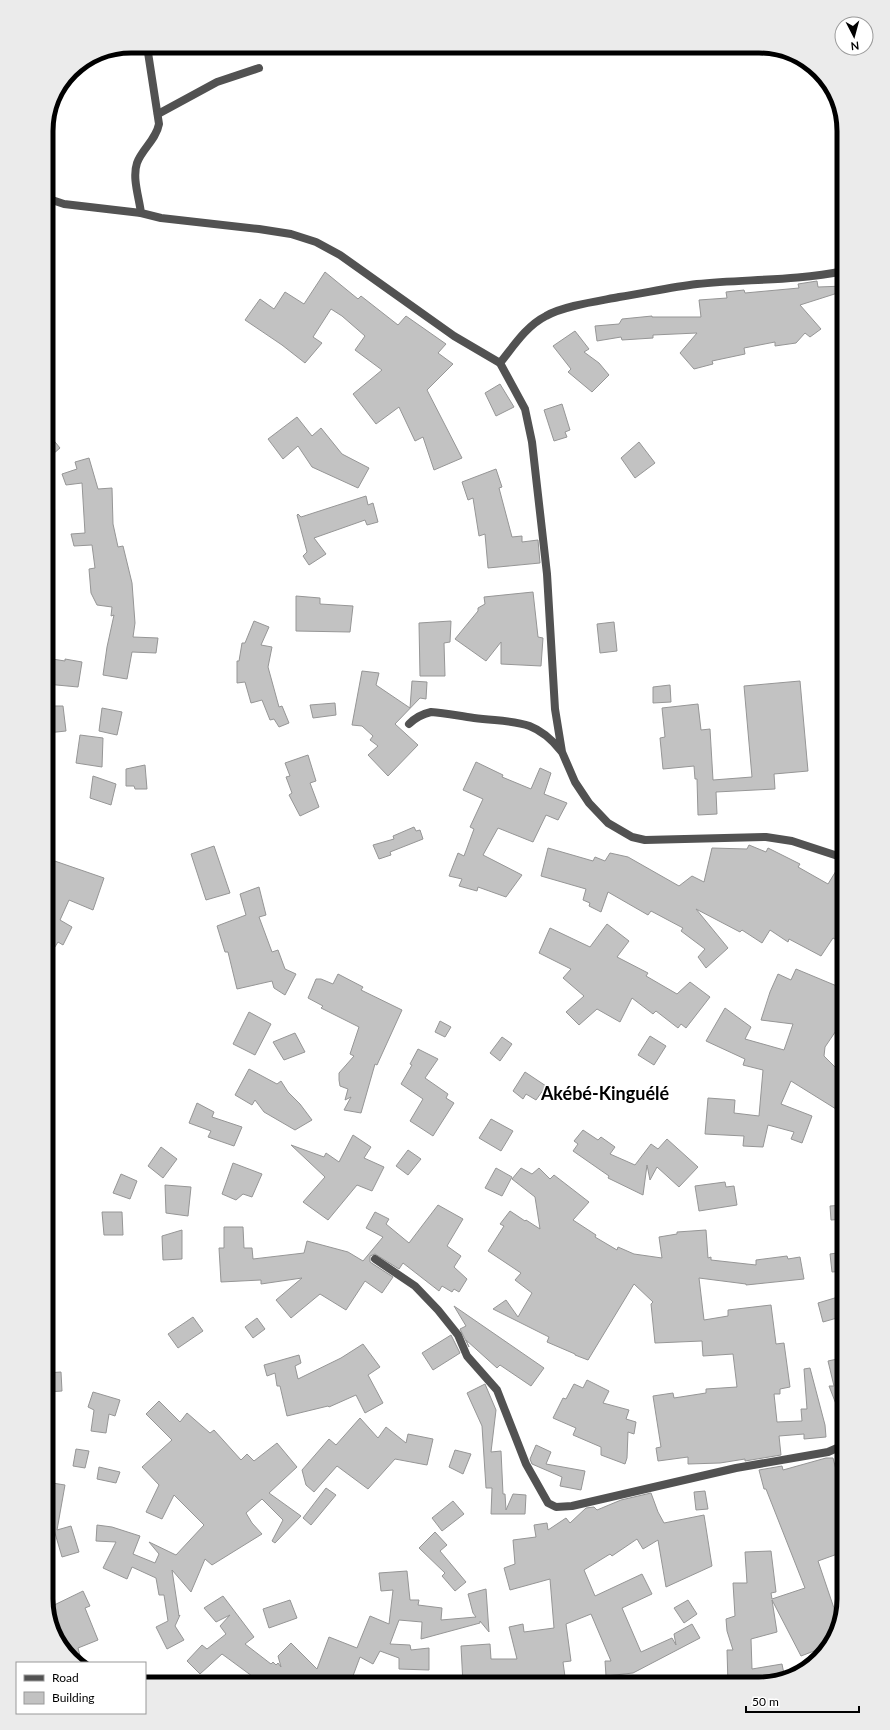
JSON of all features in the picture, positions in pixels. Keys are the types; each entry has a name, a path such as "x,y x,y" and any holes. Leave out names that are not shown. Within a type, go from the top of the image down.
{"street":[{"path":"141,213 135,175 137,162 157,131 159,124 153,95 148,53"},
{"path":"158,114 217,82 259,68"},
{"path":"53,200 64,204 141,213 161,218 291,234 316,242 340,254 454,336 500,363 525,409 532,442 546,574 555,709 562,752"},
{"path":"500,363 529,328 546,315 570,308 600,301 696,284 772,280 837,273"},
{"path":"409,724 414,718 431,712 515,721 542,732 552,739 562,752 575,782 589,803 608,823 632,837 645,840 766,837 792,841 837,856"},
{"path":"375,1259 414,1286 438,1310 458,1335 467,1356 497,1390 526,1464 548,1503 556,1507 572,1506 736,1468 828,1452 837,1448"}],"building":[{"path":"325,272 358,299 361,296 398,325 406,316 446,344 438,353 453,364 427,390 462,458 434,470 423,437 415,441 399,407 376,424 353,394 382,370 355,350 365,336 342,316 331,309 313,337 322,343 305,363 282,345 245,320 260,299 274,309 285,292 304,304"},
{"path":"817,281 818,287 837,286 837,293 800,305 821,329 810,337 805,333 796,343 775,346 775,342 744,348 745,354 712,361 713,364 694,369 680,353 697,333 653,335 653,338 622,340 621,337 597,341 595,326 619,324 622,319 652,316 701,317 699,300 727,298 726,292 744,290 745,293 799,288 798,284"},
{"path":"575,331 589,349 584,352 599,363 609,375 592,392 568,372 571,369 553,346"},
{"path":"500,384 514,407 496,416 485,393"},
{"path":"562,404 570,430 565,432 567,437 554,441 544,410"},
{"path":"297,417 312,436 321,428 342,454 369,468 358,488 312,467 298,446 283,459 268,439"},
{"path":"53,440 60,448 53,454"},
{"path":"639,442 655,463 635,478 621,458"},
{"path":"89,458 98,489 112,488 113,524 118,547 123,546 132,583 135,623 133,637 158,638 156,653 132,652 127,679 103,675 114,615 111,616 112,607 97,605 91,593 89,569 95,568 92,545 74,546 71,534 85,533 82,483 66,485 62,474 77,469 75,462"},
{"path":"496,469 502,487 499,488 512,537 522,536 522,542 538,540 540,563 488,568 485,534 479,536 473,498 468,500 462,482"},
{"path":"366,496 368,505 373,503 378,522 367,525 365,520 314,538 326,554 309,565 303,556 307,552 297,515 298,514 301,517"},
{"path":"533,592 538,637 543,638 541,666 501,664 501,642 486,661 455,639 478,611 478,608 485,604 484,597"},
{"path":"296,596 320,598 320,604 353,606 350,632 296,631"},
{"path":"254,621 269,627 261,645 272,647 268,667 279,707 282,706 289,723 279,727 274,719 270,720 262,700 251,703 245,682 237,683 237,661 239,661 242,643 245,643"},
{"path":"451,621 450,642 444,643 445,676 420,676 419,623"},
{"path":"614,622 617,651 600,653 597,624"},
{"path":"53,659 65,661 65,659 82,662 78,687 53,685"},
{"path":"362,671 379,673 376,685 410,708 412,681 427,682 426,699 420,698 395,724 418,745 388,776 368,755 378,746 370,740 373,736 362,726 352,725"},
{"path":"800,681 808,771 774,774 775,789 716,792 717,814 698,815 697,779 695,779 694,766 663,769 660,738 665,737 662,708 698,704 701,730 710,729 713,780 752,777 744,686"},
{"path":"670,685 671,702 653,703 653,687"},
{"path":"335,703 336,715 313,718 310,705"},
{"path":"53,706 63,706 66,731 53,732"},
{"path":"102,708 122,712 117,735 99,731"},
{"path":"80,735 103,738 102,767 76,763"},
{"path":"308,755 316,781 310,783 319,807 300,816 289,795 292,793 286,777 290,776 285,763"},
{"path":"476,762 503,775 502,777 531,789 540,768 551,773 544,794 567,803 558,820 546,815 533,842 498,828 483,855 522,875 506,897 478,887 477,891 459,886 462,879 449,876 458,853 464,856 474,829 470,827 483,799 463,790"},
{"path":"145,765 147,789 135,789 134,786 126,786 126,769"},
{"path":"93,776 116,784 111,805 90,798"},
{"path":"414,827 416,831 420,830 423,839 390,852 391,855 379,859 373,845 394,839 393,836"},
{"path":"749,845 766,852 768,848 800,864 798,867 828,884 837,872 837,940 833,938 821,956 789,939 788,942 770,930 762,943 742,930 740,932 696,909 728,948 706,968 698,957 705,949 681,931 683,928 651,911 648,915 608,892 601,912 589,906 590,903 583,900 586,889 541,876 548,848 593,861 595,857 605,861 610,853 628,857 679,886 692,876 704,882 712,848 747,849"},
{"path":"214,846 230,893 206,900 191,854"},
{"path":"53,860 104,878 93,910 69,900 60,920 72,927 63,945 58,942 53,950"},
{"path":"259,887 266,915 259,917 272,952 278,950 285,969 296,974 285,995 274,988 272,981 237,989 228,952 225,952 217,926 246,915 240,894"},
{"path":"607,924 629,941 617,957 648,973 646,976 677,994 690,982 710,997 686,1028 681,1024 678,1028 656,1011 653,1014 632,998 620,1022 597,1009 579,1025 566,1012 584,996 563,978 571,969 539,953 550,928 590,947"},
{"path":"796,969 837,986 837,1029 825,1047 824,1056 837,1069 837,1110 791,1081 781,1104 812,1116 802,1143 791,1139 794,1132 768,1125 763,1147 743,1146 744,1136 705,1134 708,1098 735,1100 734,1113 759,1116 763,1070 743,1065 745,1059 706,1041 725,1008 751,1027 745,1039 784,1050 793,1024 761,1020 770,992 778,974 791,980"},
{"path":"338,974 363,987 361,990 402,1010 377,1065 375,1064 361,1113 344,1110 351,1097 345,1100 348,1089 340,1086 339,1080 339,1073 354,1056 350,1054 359,1027 321,1008 323,1006 308,998 316,979 321,979 333,984"},
{"path":"249,1012 271,1024 255,1055 233,1044"},
{"path":"440,1021 451,1027 445,1037 435,1032"},
{"path":"295,1033 305,1052 284,1060 273,1042"},
{"path":"650,1036 666,1046 654,1065 638,1055"},
{"path":"502,1037 512,1044 500,1061 490,1053"},
{"path":"418,1049 438,1059 425,1078 448,1094 446,1098 454,1103 433,1136 410,1121 423,1099 401,1084 412,1065 410,1064"},
{"path":"249,1069 277,1084 281,1081 288,1092 300,1104 312,1120 295,1130 264,1112 255,1100 252,1105 235,1095"},
{"path":"525,1072 546,1086 536,1100 526,1094 523,1099 513,1091"},
{"path":"197,1103 214,1112 212,1117 242,1127 234,1146 208,1137 211,1131 189,1123"},
{"path":"491,1119 513,1131 501,1151 479,1138"},
{"path":"583,1130 598,1140 601,1137 615,1147 610,1154 635,1165 651,1144 658,1149 667,1139 698,1167 679,1187 657,1167 650,1180 647,1165 643,1195 608,1178 609,1176 573,1151 578,1144 574,1141"},
{"path":"353,1135 371,1147 364,1158 384,1167 372,1191 357,1185 328,1220 303,1202 325,1177 291,1145 324,1157 326,1153 339,1162"},
{"path":"161,1147 177,1159 163,1178 148,1166"},
{"path":"408,1150 421,1159 408,1175 396,1166"},
{"path":"233,1163 262,1174 252,1197 243,1194 236,1200 222,1194"},
{"path":"496,1168 512,1177 502,1196 485,1188"},
{"path":"521,1168 532,1174 539,1168 550,1179 554,1175 589,1202 573,1220 596,1235 595,1237 617,1250 618,1247 634,1254 662,1258 659,1237 677,1234 677,1232 706,1230 708,1258 711,1257 711,1260 756,1265 756,1260 787,1256 788,1259 800,1257 804,1279 746,1285 699,1278 704,1320 728,1316 728,1310 771,1305 776,1344 784,1343 790,1387 780,1389 780,1394 774,1394 777,1422 802,1421 801,1409 807,1409 804,1369 810,1368 825,1425 826,1437 804,1439 804,1434 779,1436 781,1455 745,1461 745,1459 720,1463 688,1464 688,1457 658,1461 656,1448 661,1447 653,1396 673,1393 674,1398 706,1393 706,1389 737,1387 733,1354 703,1356 702,1341 655,1343 651,1304 653,1302 634,1284 588,1360 547,1342 549,1337 493,1309 506,1300 518,1317 532,1293 515,1280 521,1273 488,1251 504,1226 500,1224 510,1211 540,1229 535,1197 512,1179"},
{"path":"121,1174 137,1181 130,1199 113,1193"},
{"path":"725,1182 726,1187 734,1186 737,1205 699,1211 695,1186"},
{"path":"165,1185 191,1187 188,1216 166,1213"},
{"path":"438,1205 463,1219 447,1246 461,1256 454,1267 467,1279 459,1292 454,1289 452,1292 442,1286 439,1291 403,1263 399,1269 375,1254 370,1256 370,1262 393,1277 382,1293 365,1281 346,1310 320,1294 291,1318 276,1300 302,1278 261,1284 261,1280 221,1282 219,1248 224,1248 224,1227 243,1227 244,1248 252,1248 253,1259 304,1253 307,1241 348,1252 363,1261 383,1237 366,1228 375,1212 389,1219 386,1224 409,1243"},
{"path":"830,1206 837,1206 837,1220 831,1220"},
{"path":"102,1212 122,1212 123,1235 104,1235"},
{"path":"182,1230 182,1259 163,1260 162,1236"},
{"path":"837,1253 837,1272 832,1272 830,1254"},
{"path":"837,1297 837,1318 823,1322 818,1303"},
{"path":"454,1306 544,1368 531,1386 500,1365 497,1368 466,1340 469,1347 460,1329 466,1326"},
{"path":"193,1317 203,1331 178,1348 168,1334"},
{"path":"257,1318 265,1329 253,1338 245,1327"},
{"path":"451,1335 460,1353 433,1370 422,1353"},
{"path":"363,1344 380,1367 368,1375 383,1403 365,1413 356,1395 329,1407 287,1416 280,1386 277,1386 275,1373 267,1376 264,1365 299,1355 301,1363 295,1366 298,1379 341,1358"},
{"path":"837,1359 837,1407 829,1386 834,1386 828,1361"},
{"path":"61,1372 62,1391 53,1392 53,1373"},
{"path":"587,1380 609,1391 603,1403 629,1410 626,1419 636,1422 634,1434 628,1432 627,1458 625,1464 601,1455 601,1447 573,1435 576,1428 553,1418 563,1398 566,1399 574,1384 583,1388"},
{"path":"485,1384 496,1410 491,1452 501,1451 503,1494 505,1494 506,1510 513,1494 526,1495 525,1514 491,1514 492,1488 486,1488 482,1426 467,1393"},
{"path":"93,1392 120,1400 115,1416 109,1414 106,1433 91,1431 94,1410 88,1407"},
{"path":"159,1401 180,1422 187,1413 210,1433 214,1430 241,1460 247,1454 254,1461 277,1443 297,1467 269,1493 301,1516 275,1543 272,1541 283,1520 262,1499 246,1513 252,1523 262,1534 212,1565 205,1559 191,1592 172,1570 179,1616 180,1615 175,1626 184,1640 167,1649 156,1627 168,1621 164,1595 159,1595 156,1578 132,1567 127,1579 103,1568 116,1542 96,1541 97,1525 112,1527 140,1536 133,1554 155,1563 159,1554 149,1542 176,1555 204,1525 174,1495 162,1519 146,1512 159,1485 142,1467 172,1440 146,1414"},
{"path":"360,1418 378,1438 386,1427 406,1443 408,1434 433,1439 427,1465 395,1459 368,1489 337,1466 314,1492 306,1485 302,1470 329,1439 336,1445"},
{"path":"536,1445 551,1452 546,1464 585,1471 581,1490 560,1486 562,1477 532,1464 530,1459"},
{"path":"76,1449 89,1451 85,1468 73,1466"},
{"path":"455,1450 471,1454 463,1474 449,1467"},
{"path":"826,1458 833,1458 837,1473 837,1554 818,1561 835,1612 833,1624 818,1649 801,1656 772,1600 777,1632 751,1639 752,1669 782,1664 784,1673 759,1677 728,1677 727,1650 733,1650 727,1631 726,1619 735,1616 733,1583 747,1583 745,1552 771,1551 776,1592 771,1593 772,1599 805,1588 766,1489 764,1489 759,1470 782,1466 783,1470"},
{"path":"99,1467 120,1472 116,1483 97,1479"},
{"path":"53,1483 65,1485 57,1530 71,1526 79,1552 62,1557 53,1526"},
{"path":"326,1488 336,1495 311,1525 303,1518"},
{"path":"705,1491 708,1509 696,1510 694,1492"},
{"path":"651,1493 664,1523 704,1515 712,1566 666,1587 658,1540 643,1549 637,1539 612,1556 610,1554 584,1570 595,1596 642,1574 652,1594 622,1608 641,1652 672,1638 676,1645 674,1634 692,1624 700,1638 633,1673 606,1676 605,1661 611,1661 591,1614 566,1624 571,1661 563,1662 565,1677 463,1677 461,1646 490,1644 491,1659 517,1659 509,1627 523,1624 524,1632 554,1628 550,1579 510,1590 504,1568 515,1564 513,1540 536,1537 534,1525 547,1523 548,1530 566,1518 570,1523 586,1508 594,1507 597,1510 621,1500"},
{"path":"453,1501 464,1514 442,1531 432,1518"},
{"path":"435,1532 447,1545 440,1551 466,1582 455,1591 442,1576 445,1573 419,1548"},
{"path":"407,1571 410,1600 419,1600 418,1605 442,1608 441,1620 476,1617 473,1613 468,1594 486,1589 489,1632 480,1621 480,1623 421,1639 422,1622 399,1620 390,1644 410,1645 411,1650 429,1648 429,1670 399,1669 399,1658 380,1651 373,1664 360,1657 353,1677 253,1677 222,1654 200,1674 187,1661 202,1645 207,1649 226,1634 220,1626 230,1615 216,1622 204,1608 223,1596 254,1637 245,1644 271,1664 273,1662 276,1665 278,1663 281,1667 278,1656 291,1643 317,1669 329,1637 357,1648 370,1616 389,1624 393,1590 381,1591 379,1573"},
{"path":"83,1591 90,1606 85,1608 98,1640 78,1648 81,1658 69,1646 59,1629 53,1605"},
{"path":"290,1600 297,1618 269,1628 263,1609"},
{"path":"688,1600 697,1614 684,1623 674,1608"}],"district":[{"name":"Akébé-Kinguélé","path":"605,1094"}]}
